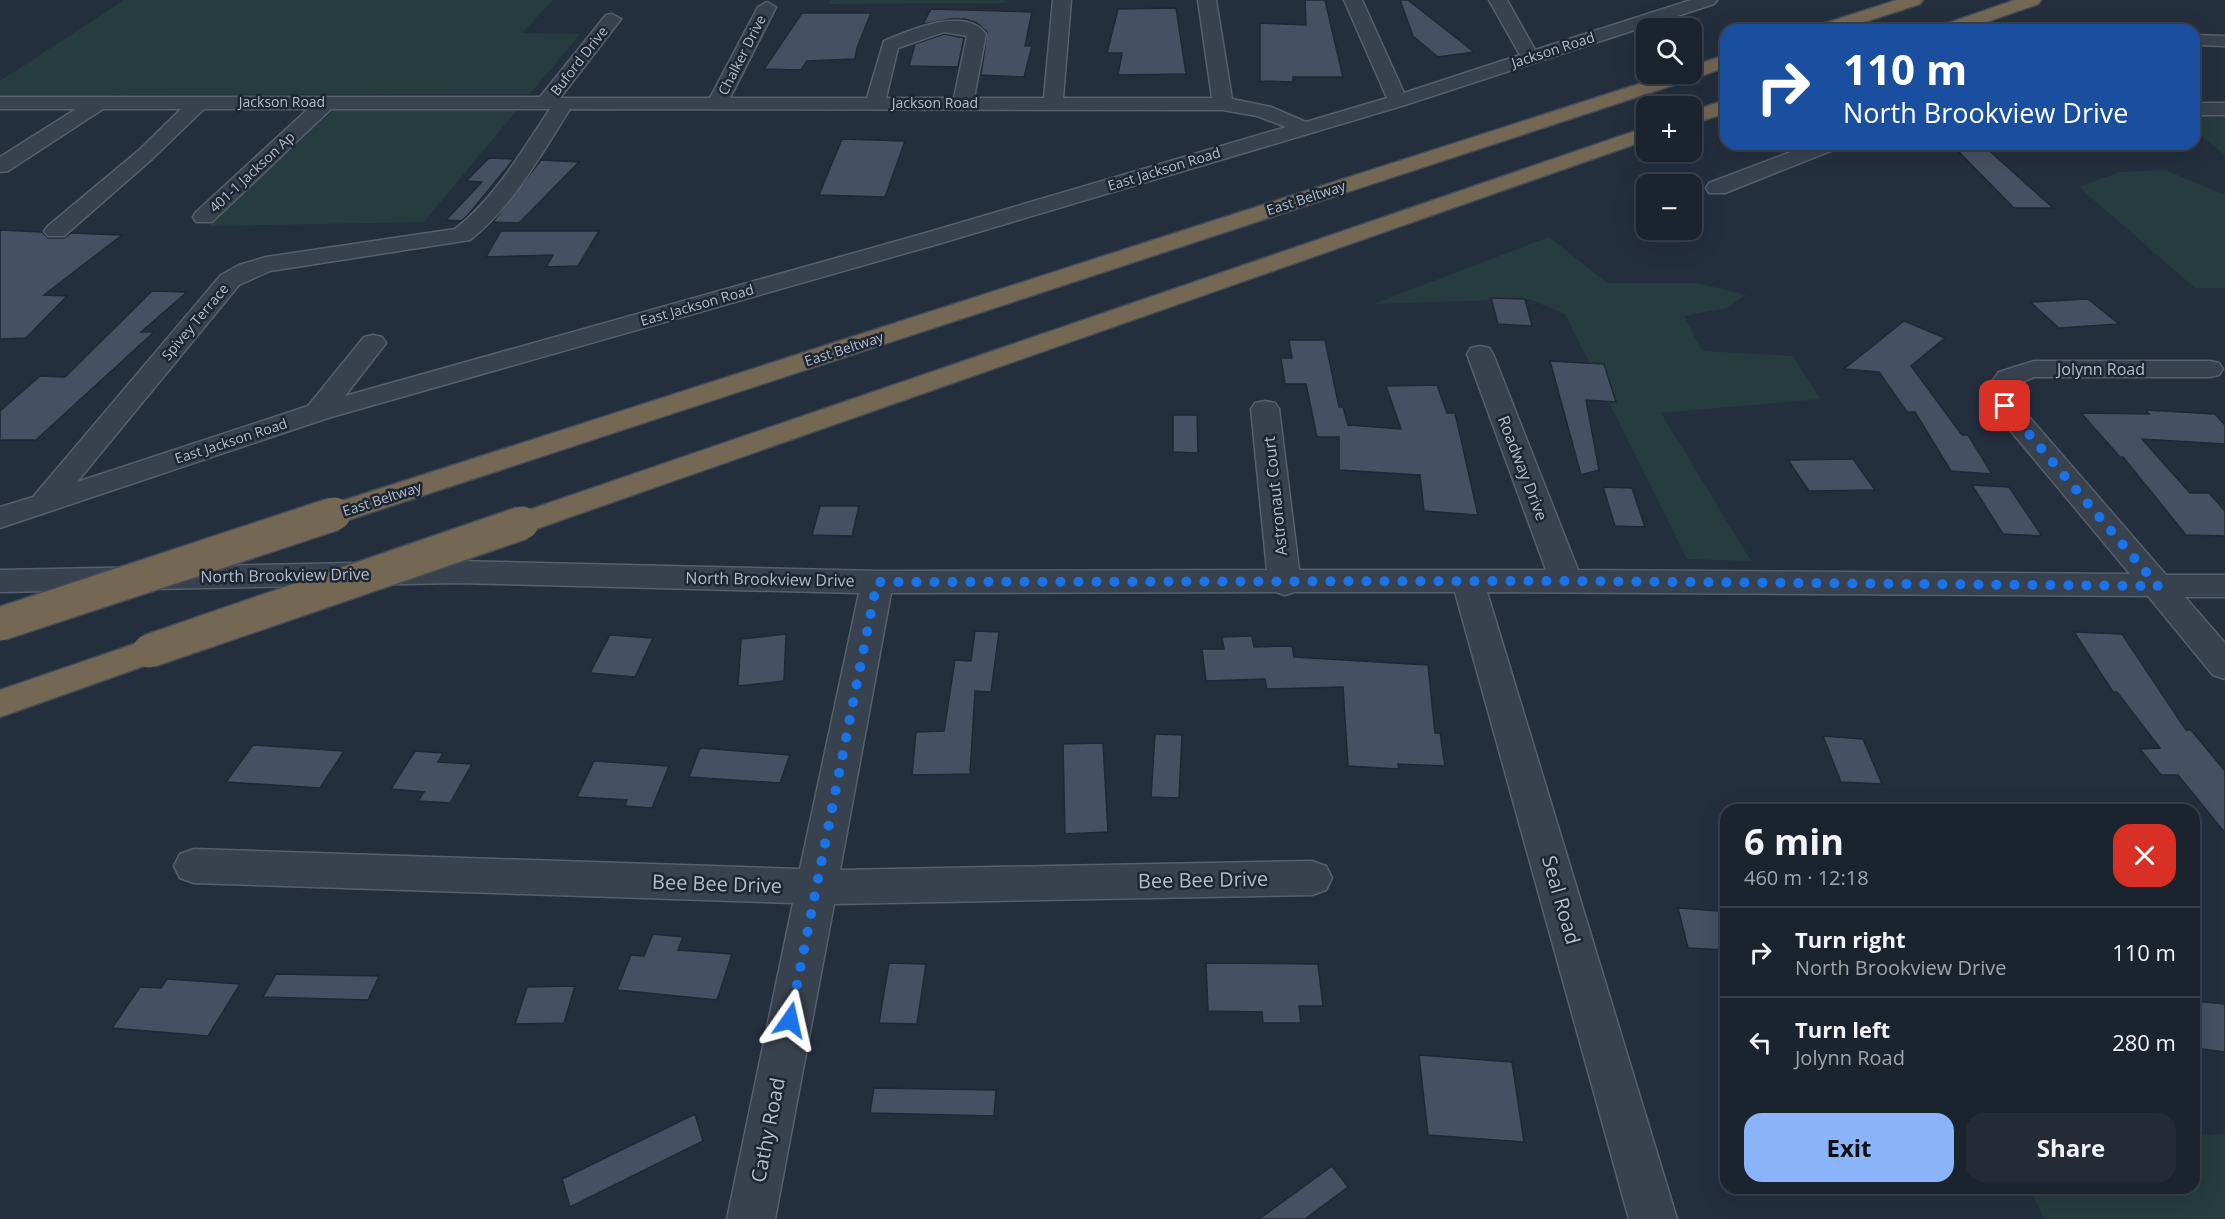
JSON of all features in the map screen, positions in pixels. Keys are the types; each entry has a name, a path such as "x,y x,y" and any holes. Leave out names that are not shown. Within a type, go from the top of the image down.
{"highway":[{"path":"1840,24 1914,0"},
{"path":"1963,24 2032,0"},
{"path":"1702,69 1720,63"},
{"name":"East Beltway","path":"0,624 1657,84"},
{"path":"1702,114 1720,108"},
{"path":"0,704 1636,138"}],"street":[{"path":"1053,103 1062,0"},
{"path":"1207,0 1223,104"},
{"path":"1353,0 1398,101"},
{"path":"1498,0 1530,57"},
{"path":"1642,0 1656,17"},
{"name":"Jackson Road","path":"1398,101 1708,0"},
{"name":"Chalker Drive","path":"717,103 767,7"},
{"name":"Buford Drive","path":"555,103 612,19"},
{"path":"875,103 890,45 931,28 952,24 977,34 963,103"},
{"path":"2200,40 2225,41"},
{"name":"East Jackson Road","path":"0,518 318,412 930,239 1398,101"},
{"name":"401-1 Jackson Ap","path":"204,217 327,102"},
{"name":"Jackson Road","path":"0,103 1223,104 1247,106 1281,116 1302,128"},
{"path":"0,166 99,103"},
{"path":"56,231 144,155 199,103"},
{"name":"Spivey Terrace","path":"44,503 230,280 248,270 266,264 462,234 478,224 555,103"},
{"path":"2200,108 2225,110"},
{"path":"1717,188 1815,150"},
{"path":"318,412 373,343"},
{"name":"Roadway Drive","path":"1480,354 1566,581"},
{"name":"Jolynn Road","path":"2210,369 2034,369 2015,374 2002,382 1999,391 2005,406 2225,666"},
{"name":"Astronaut Court","path":"1265,408 1285,584"},
{"name":"North Brookview Drive","path":"0,581 457,572 877,582 1285,584 1566,581 2225,586"},
{"name":"Cathy Road","path":"751,1219 877,582"},
{"name":"Seal Road","path":"1468,582 1653,1219"},
{"name":"Bee Bee Drive","path":"194,866 816,887 1312,878"}],"green space":[{"path":"124,0 553,0 522,33 580,34 530,94 0,95 0,81"},
{"path":"830,0 1005,0 1004,3 828,4"},
{"path":"333,110 517,110 424,222 209,226"},
{"path":"2200,115 2225,116 2225,155 2200,135"},
{"path":"2165,170 2225,195 2225,288 2195,288 2079,187 2120,172"},
{"path":"1549,237 1607,283 1696,283 1746,295 1727,308 1684,316 1702,351 1793,356 1820,399 1661,413 1751,561 1687,559 1565,314 1529,299 1373,304"},
{"path":"2225,1134 2225,1219 2044,1219 2032,1194 2200,1194 2200,1136"}],"building":[{"path":"1305,0 1325,0 1343,77 1293,77 1293,82 1260,81 1260,23 1306,25"},
{"path":"1400,0 1408,0 1474,52 1438,57 1413,36"},
{"path":"1176,8 1186,74 1118,75 1122,53 1107,53 1118,9"},
{"path":"931,9 1032,12 1025,46 1032,46 1024,77 981,75 987,32 977,23 965,19 923,24"},
{"path":"802,13 871,13 855,59 807,61 801,70 764,69"},
{"path":"944,34 964,38 958,67 909,66 915,44"},
{"path":"842,139 905,141 885,197 819,195"},
{"path":"1957,150 1989,150 2053,208 2014,208"},
{"path":"489,158 514,159 468,215 461,221 446,220 482,182 466,181"},
{"path":"541,160 579,162 519,223 493,222"},
{"path":"0,230 42,232 48,238 64,238 71,233 122,235 44,295 67,296 26,338 0,339"},
{"path":"501,231 599,231 578,266 546,267 553,255 486,257"},
{"path":"152,291 187,292 141,332 154,332 36,440 0,440 0,411 40,376 65,377"},
{"path":"1491,298 1525,299 1532,326 1498,324"},
{"path":"2088,299 2119,324 2059,328 2030,302"},
{"path":"1904,321 1945,338 1911,366 1962,435 1968,435 1992,474 1951,471 1915,412 1907,412 1879,372 1844,369"},
{"path":"1289,340 1325,340 1339,407 1343,407 1348,425 1401,429 1386,386 1437,385 1447,413 1455,413 1478,515 1424,511 1420,475 1339,470 1339,437 1317,437 1306,384 1285,384 1281,358 1292,358"},
{"path":"1550,361 1604,364 1616,402 1586,400 1599,470 1581,475"},
{"path":"2146,410 2215,414 2225,425 2225,444 2142,439 2190,493 2209,493 2225,511 2225,536 2186,535 2123,457 2120,457 2081,413 2149,414"},
{"path":"1173,415 1197,415 1198,453 1173,452"},
{"path":"1853,459 1875,490 1809,491 1788,460"},
{"path":"1972,485 2009,487 2042,536 2003,534"},
{"path":"1603,487 1632,488 1645,527 1615,526"},
{"path":"820,506 859,506 852,536 812,535"},
{"path":"975,631 999,632 991,692 975,691 970,774 912,775 916,732 944,731 955,660 971,661"},
{"path":"2074,632 2122,634 2186,730 2191,730 2225,771 2225,833 2178,775 2161,775 2140,749 2160,748 2117,692 2113,692"},
{"path":"786,634 784,681 738,686 741,639"},
{"path":"610,635 653,638 635,677 590,673"},
{"path":"1252,636 1254,647 1292,646 1294,657 1428,665 1435,733 1440,733 1445,766 1398,764 1399,769 1348,766 1343,687 1267,689 1265,679 1206,681 1202,649 1224,649 1222,637"},
{"path":"1155,734 1182,735 1179,798 1151,797"},
{"path":"1823,736 1863,739 1882,784 1841,782"},
{"path":"1103,743 1108,832 1065,834 1063,744"},
{"path":"253,745 344,751 320,788 226,782"},
{"path":"700,748 790,755 780,783 689,777"},
{"path":"415,751 443,753 438,762 472,764 450,803 418,801 424,792 391,789"},
{"path":"594,761 669,766 652,808 625,806 627,800 577,797"},
{"path":"1678,908 1720,911 1720,950 1688,948"},
{"path":"653,934 683,937 678,950 732,954 717,1000 617,990 631,955 644,956"},
{"path":"889,963 926,964 917,1024 879,1023"},
{"path":"1206,963 1318,964 1323,1006 1299,1006 1301,1023 1263,1023 1262,1012 1208,1011"},
{"path":"276,974 379,976 368,1000 263,997"},
{"path":"167,979 240,984 208,1036 112,1028 140,987 161,988"},
{"path":"575,986 564,1023 515,1024 527,987"},
{"path":"2200,1002 2225,1004 2225,1052 2200,1049"},
{"path":"1419,1055 1512,1062 1524,1142 1428,1135"},
{"path":"874,1088 996,1090 994,1116 870,1113"},
{"path":"695,1114 703,1141 570,1207 562,1179"},
{"path":"1332,1166 1348,1187 1305,1219 1259,1219"}],"route":[{"path":"790,1020 877,582 1285,584 1566,581 2158,586 2005,406"}]}
